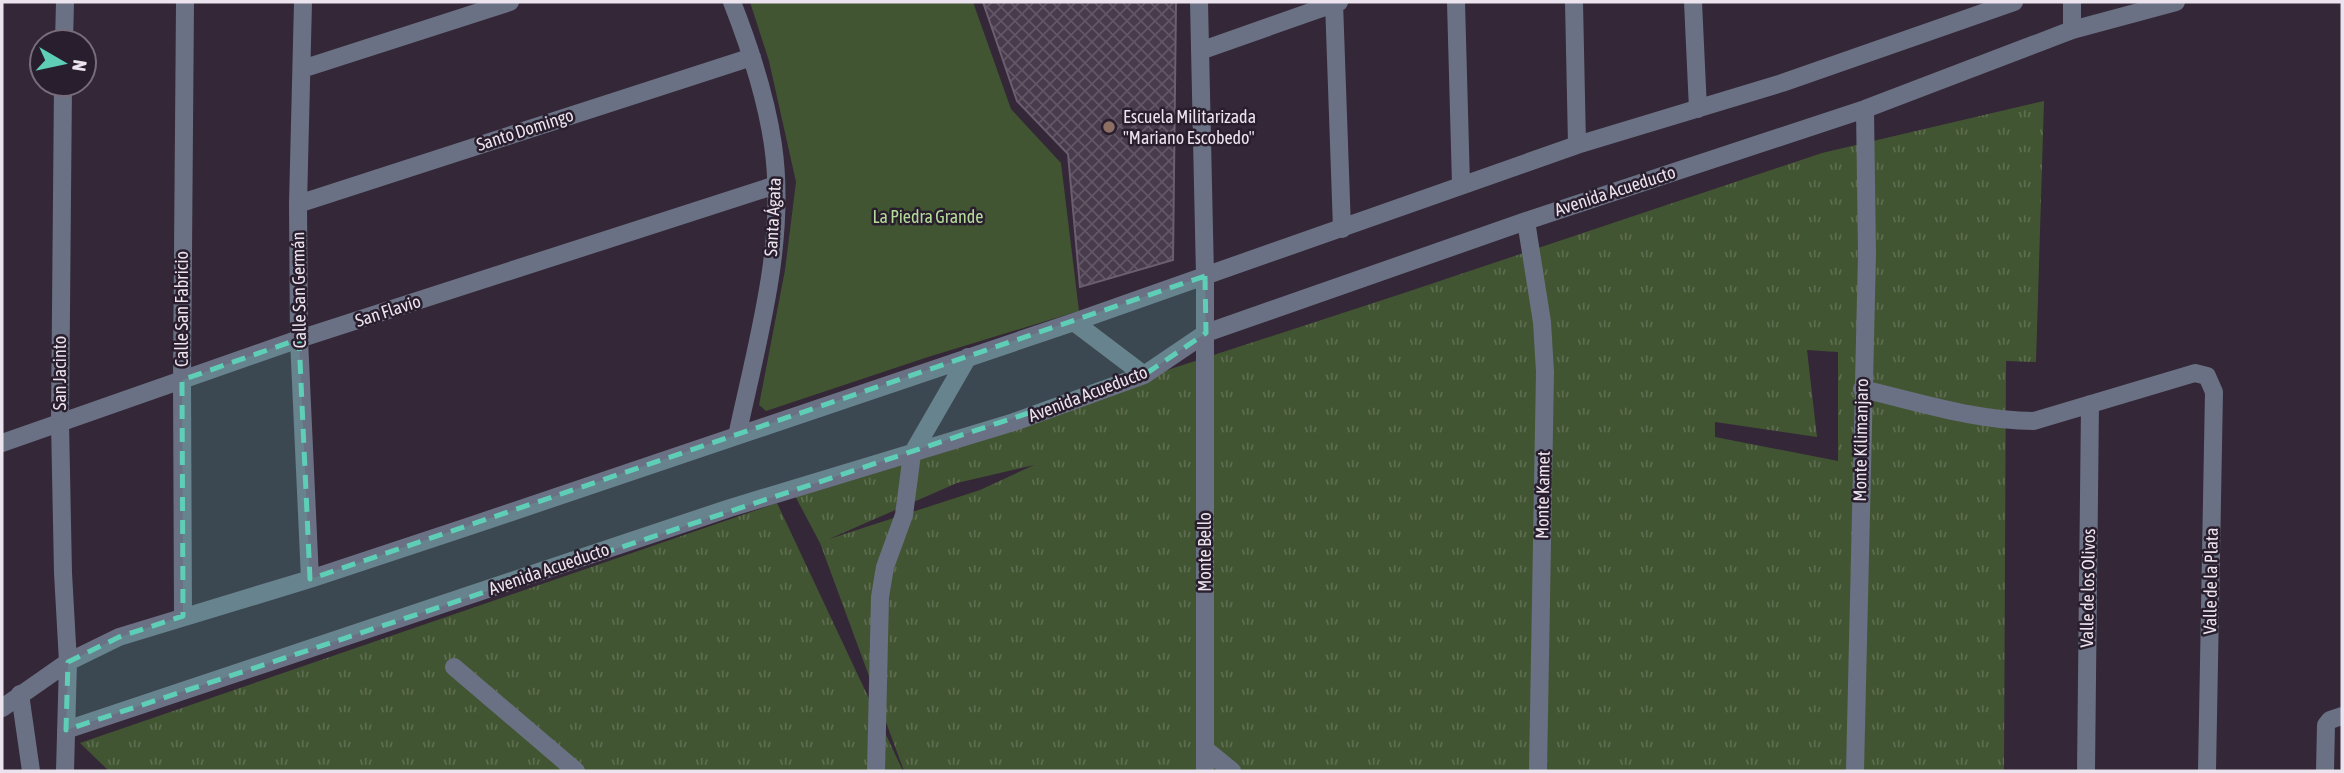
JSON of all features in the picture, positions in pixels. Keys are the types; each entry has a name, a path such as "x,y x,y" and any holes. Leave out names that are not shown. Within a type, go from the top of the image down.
{"street":[{"path":"64,28 65,2"},
{"name":"Calle San Fabricio","path":"183,616 185,2"},
{"name":"Calle San Germán","path":"303,2 298,204 299,339 310,579"},
{"path":"302,69 510,2"},
{"name":"Santa Ágata","path":"732,2 766,105 774,147 776,185 768,285 737,436"},
{"name":"Monte Bello","path":"1199,2 1206,276 1205,771"},
{"path":"1200,51 1336,2 1342,229"},
{"path":"1456,2 1461,185"},
{"path":"1573,2 1577,145"},
{"path":"1693,2 1698,109"},
{"path":"2,708 68,662 119,636 310,579 1074,322 1577,145 1782,83 2014,2"},
{"path":"2072,2 2072,30"},
{"name":"Avenida Acueducto","path":"66,730 730,508 1014,422 1144,375 1206,333 1526,221 1865,109 2072,30 2176,2"},
{"name":"Santo Domingo","path":"298,204 752,57"},
{"name":"San Jacinto","path":"63,98 60,422 68,662 67,769"},
{"name":"Monte Kilimanjaro","path":"1855,771 1867,254 1865,109"},
{"name":"San Flavio","path":"2,443 299,339 776,185"},
{"name":"Monte Kamet","path":"1526,221 1542,322 1545,372 1538,771"},
{"path":"1074,322 1144,375"},
{"path":"876,771 880,597 885,567 904,515 912,454 968,357"},
{"name":"Valle de la Plata","path":"2090,404 2195,373 2207,376 2214,392 2207,771"},
{"path":"1862,389 2009,421 2034,421 2090,404"},
{"name":"Valle de los Olivos","path":"2086,771 2090,404"},
{"path":"454,667 576,771"},
{"path":"20,694 31,771"},
{"path":"2325,771 2326,725 2340,716"},
{"path":"1205,749 1232,771"}],"highlighted area":[{"path":"1205,276 1206,333 1144,375 66,730 68,662 119,637 183,616 182,380 299,339 310,579"}],"green space":[{"name":"La Piedra Grande","path":"750,2 973,2 1011,109 1061,163 1079,311 928,357 766,411 759,405 785,270 796,182 769,61"},
{"path":"2044,101 2036,362 2006,361 2004,771 904,771 820,543 793,492 1404,293 1822,153","holes":["1807,350 1838,352 1838,461 1715,437 1715,422 1817,437","1034,465 980,490 829,539 957,483"]},
{"path":"777,503 903,771 109,771 80,743"}],"building":[{"name":"Escuela Militarizada \"Mariano Escobedo\"","path":"983,2 1176,2 1173,260 1080,287 1068,154 1017,101"}],"place":[{"name":"Escuela Militarizada \"Mariano Escobedo\"","path":"1109,127"}]}
